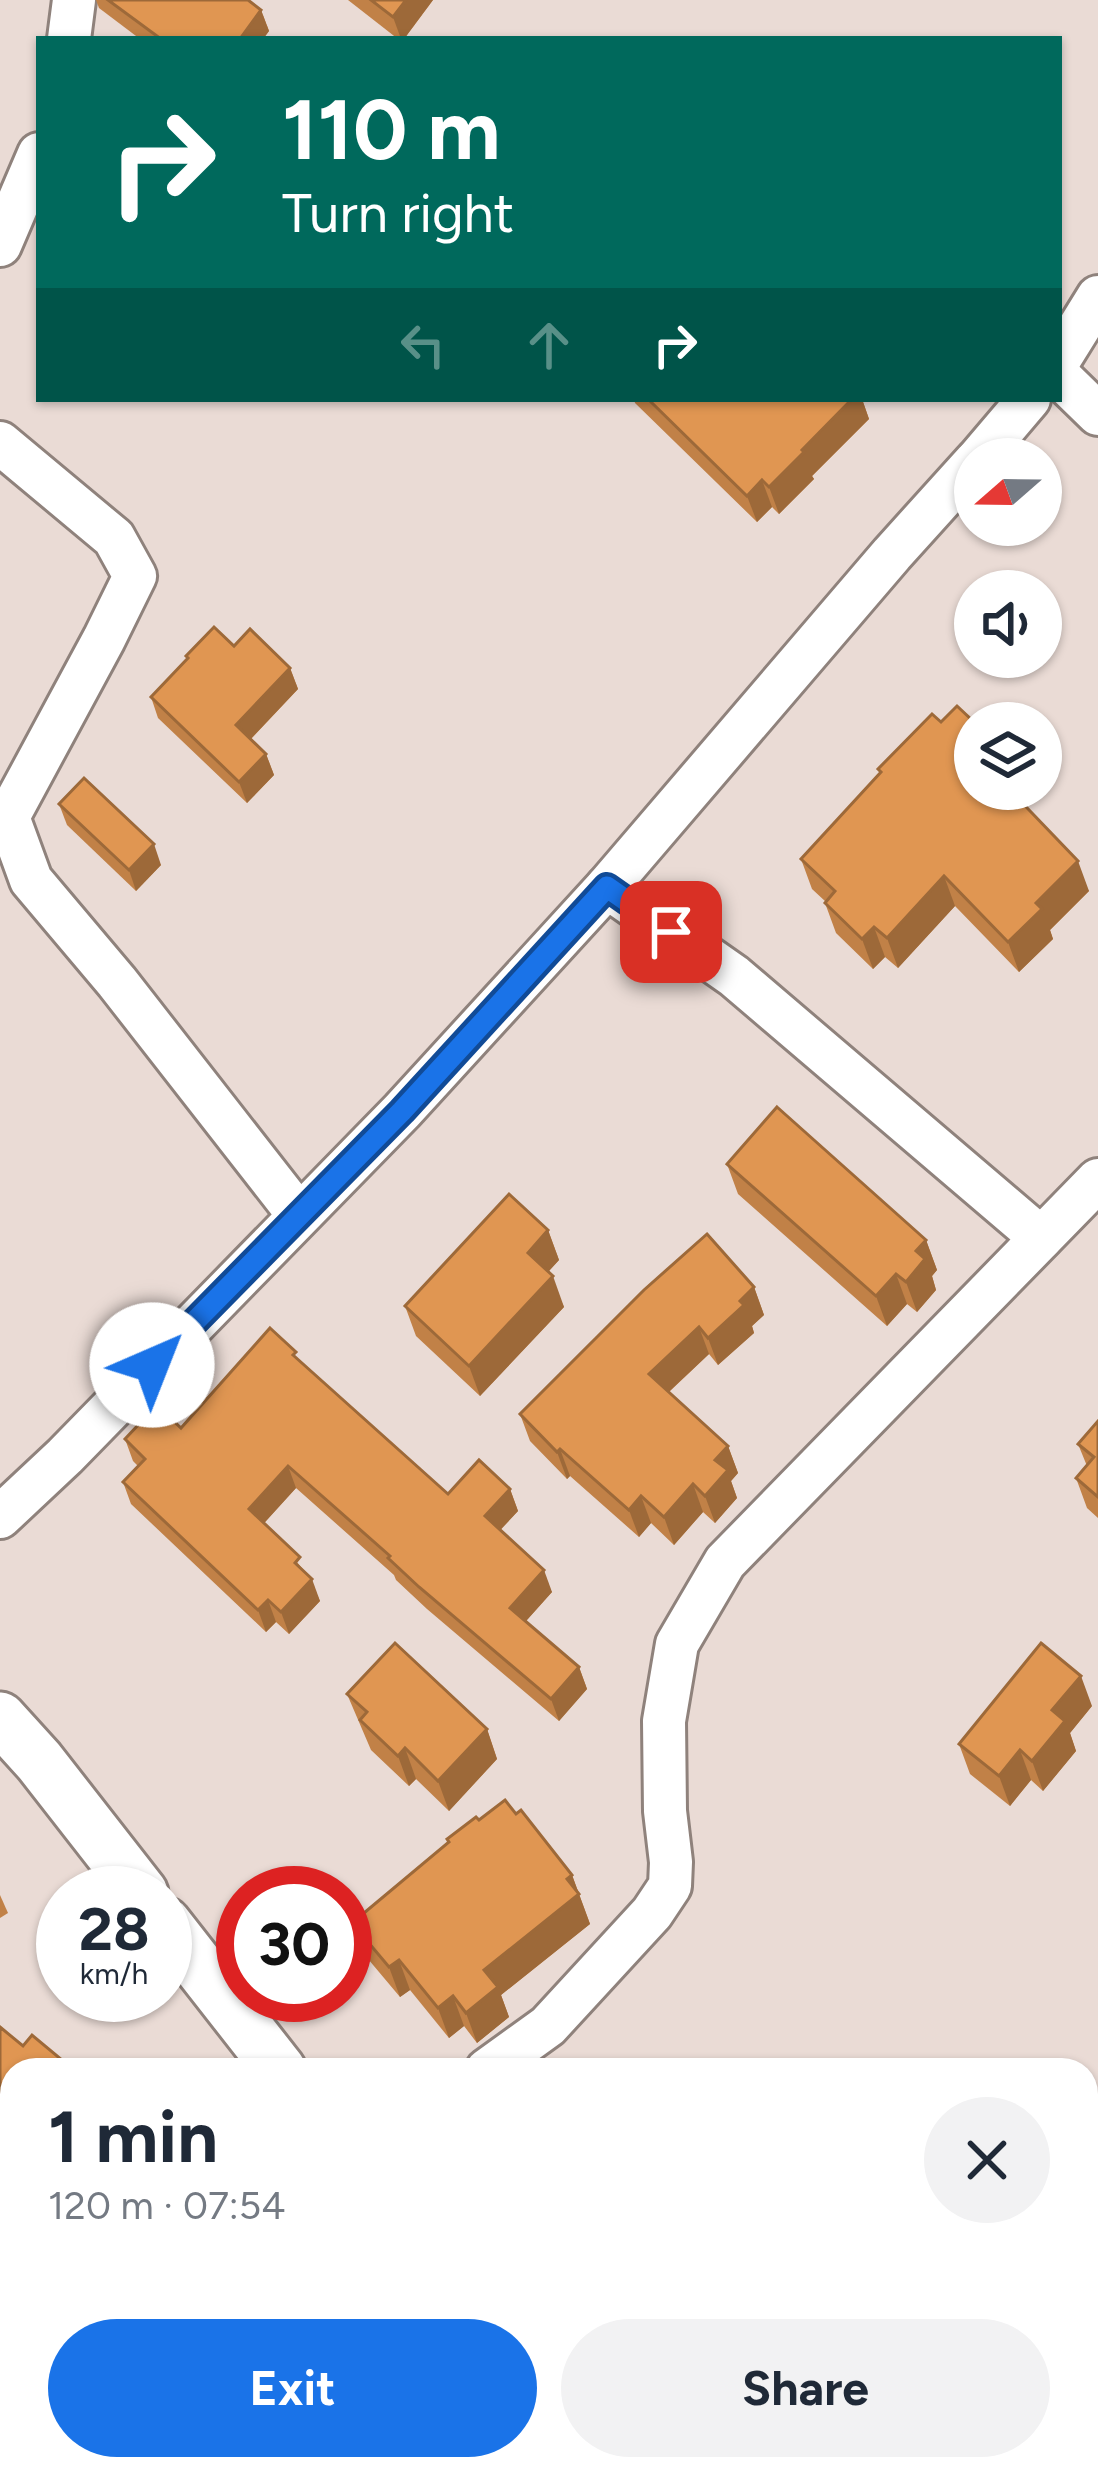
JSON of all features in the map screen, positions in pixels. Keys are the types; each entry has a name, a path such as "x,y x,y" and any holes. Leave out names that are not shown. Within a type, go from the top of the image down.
{"street":[{"path":"69,36 74,0"},
{"path":"2,235 36,161"},
{"path":"1062,355 1098,297"},
{"path":"1062,379 1098,414"},
{"path":"995,438 1026,402"},
{"path":"0,443 114,538 135,576 8,817 32,880 298,1214"},
{"path":"0,1517 402,1111 607,887 954,485"},
{"path":"607,887 734,976 1041,1238"},
{"path":"504,2058 548,2026 652,1913 670,1886 664,1721 677,1644 724,1562 1098,1180"},
{"path":"0,1718 121,1866"},
{"path":"192,1958 271,2058"}],"building":[{"path":"108,0 248,0 261,10 242,36 157,36"},
{"path":"371,0 406,0 393,17"},
{"path":"651,402 849,402 769,487 762,480 747,496"},
{"path":"214,627 234,646 250,629 290,668 236,725 266,754 239,782 151,697"},
{"path":"954,709 954,810 1029,810 1078,861 1036,903 1042,909 1008,942 944,876 887,938 874,927 862,939 825,903 835,891 801,859 932,714 941,722"},
{"path":"84,778 154,844 129,870 59,804"},
{"path":"777,1107 926,1240 916,1251 925,1259 906,1282 896,1274 876,1296 727,1164"},
{"path":"509,1194 548,1230 528,1253 553,1276 469,1366 405,1306"},
{"path":"707,1234 754,1287 740,1301 744,1305 708,1338 699,1327 649,1374 728,1446 715,1460 728,1470 705,1496 693,1484 664,1517 641,1496 629,1510 560,1449 557,1452 520,1414"},
{"path":"270,1328 296,1352 293,1355 448,1494 479,1460 510,1489 485,1516 544,1570 510,1608 579,1667 551,1699 419,1587 288,1466 249,1509 300,1557 295,1563 312,1579 281,1612 268,1600 258,1610 123,1482 145,1459 125,1439 157,1405 181,1428"},
{"path":"1098,1421 1098,1497 1076,1478 1094,1457 1078,1444"},
{"path":"395,1643 487,1729 438,1781 405,1748 398,1756 360,1720 367,1712 347,1694"},
{"path":"1041,1643 1081,1676 1052,1710 1065,1721 1032,1761 1020,1750 999,1776 959,1744"},
{"path":"505,1800 516,1814 521,1810 572,1875 567,1879 579,1894 484,1970 498,1987 466,2013 453,1996 438,2008 399,1960 389,1967 372,1947 372,1906 447,1839 476,1817 479,1820"},
{"path":"0,2027 23,2046 32,2035 60,2058 0,2058"}],"route":[{"path":"152,1365 402,1111 607,887 671,932"}]}
